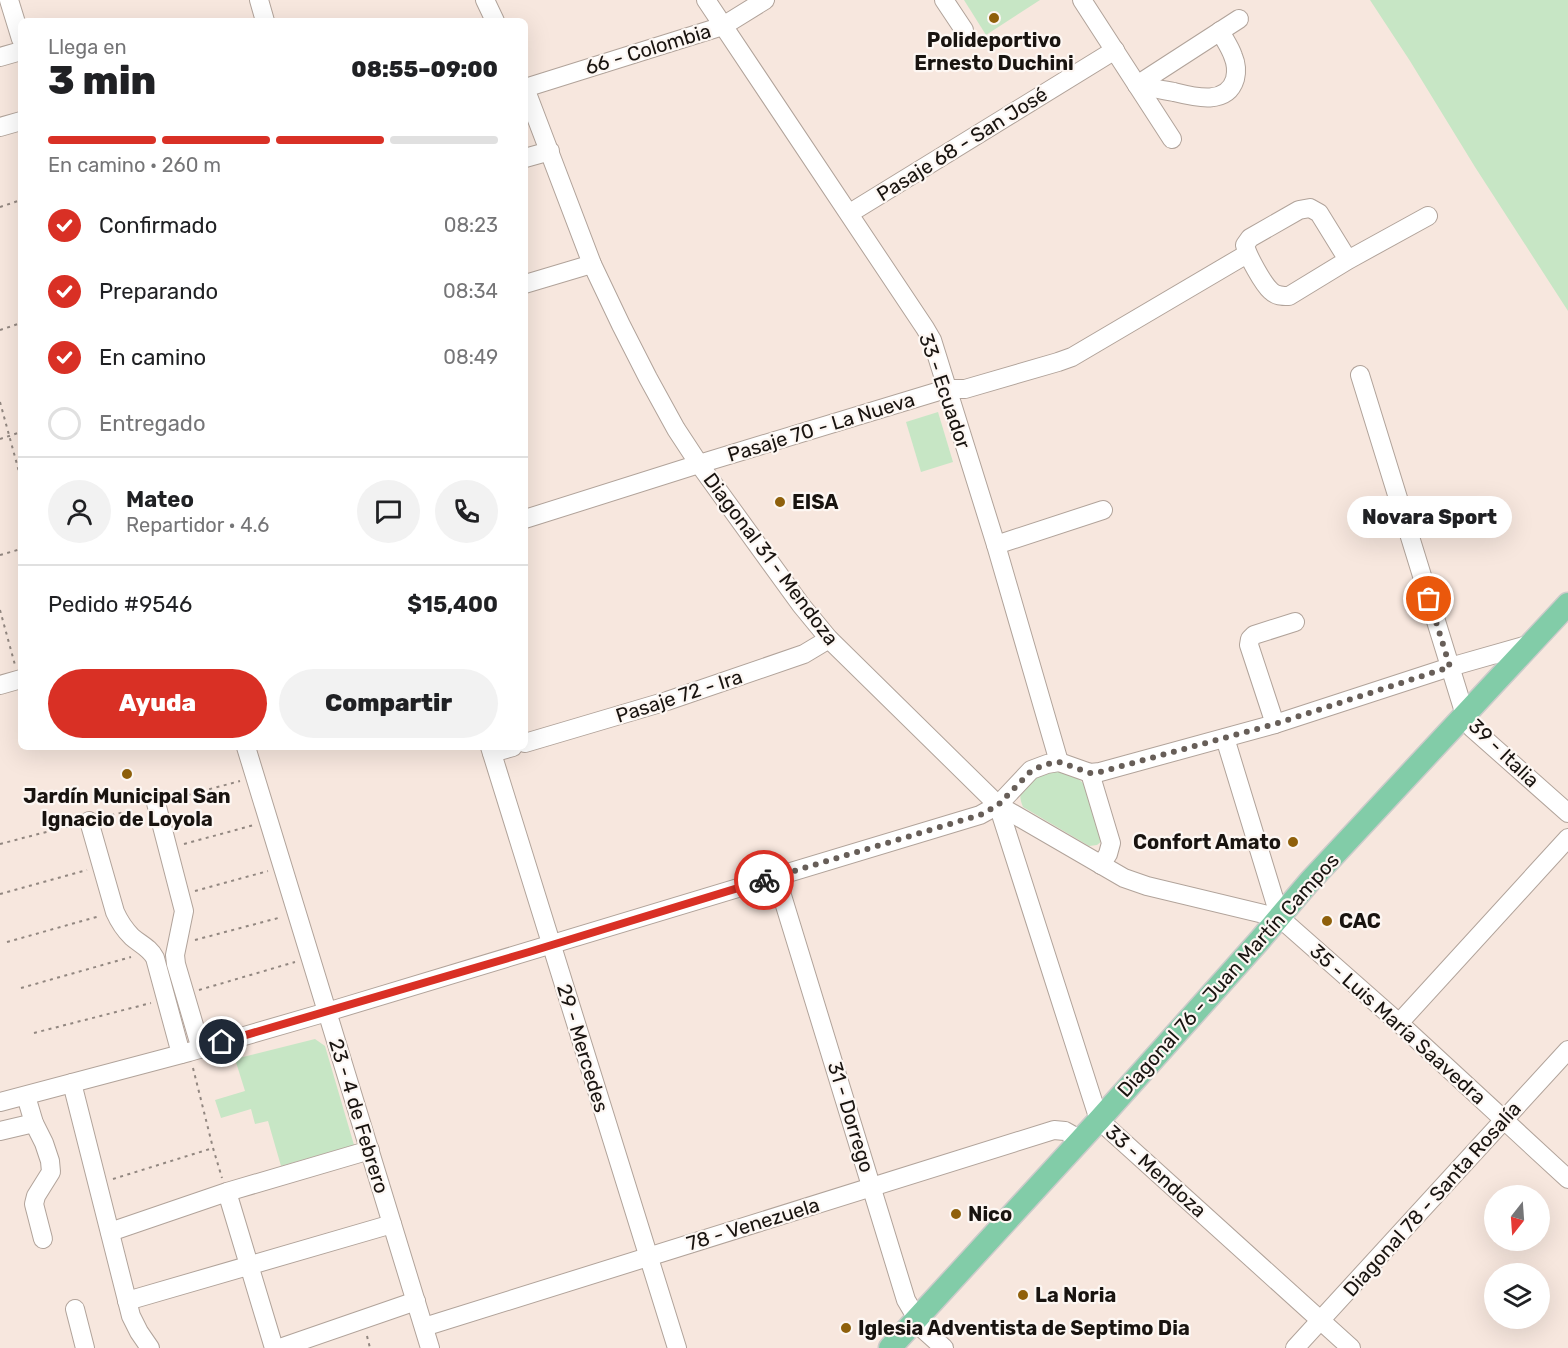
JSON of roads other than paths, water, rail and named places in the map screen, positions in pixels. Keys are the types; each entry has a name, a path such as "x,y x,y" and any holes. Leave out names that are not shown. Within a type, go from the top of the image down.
{"main road":[{"name":"Diagonal 76 - Juan Martín Campos","path":"890,1348 1099,1120 1280,918 1310,881 1568,604"}],"street":[{"path":"9,0 18,29"},
{"path":"259,0 264,18"},
{"path":"485,0 494,18"},
{"name":"33 - Ecuador","path":"706,0 850,213 932,340 996,545 1059,762"},
{"name":"66 - Colombia","path":"528,87 723,26 765,0"},
{"path":"944,0 964,30"},
{"path":"1082,0 1110,53 1137,85 1172,139"},
{"path":"1137,85 1239,19"},
{"path":"1137,85 1197,97 1208,98 1224,93 1234,82 1236,67 1234,57 1220,32"},
{"path":"0,57 18,52"},
{"name":"Pasaje 68 - San José","path":"850,213 1110,53"},
{"name":"Diagonal 31 - Mendoza","path":"528,96 592,264 621,325 676,429 794,595 829,639 998,805 1124,878 1280,918"},
{"path":"0,127 18,122"},
{"path":"528,157 550,151"},
{"path":"1348,260 1319,213 1310,208 1299,210 1250,238 1245,245 1247,254 1270,290 1279,296 1289,296 1428,216"},
{"name":"Pasaje 70 - La Nueva","path":"528,518 946,389 964,389 1072,357 1247,254"},
{"path":"528,283 592,264"},
{"name":"39 - Italia","path":"1360,375 1465,715 1472,728 1568,813"},
{"path":"996,545 1103,510"},
{"path":"1275,724 1249,645 1250,639 1254,635 1295,622"},
{"name":"Pasaje 72 - Ira","path":"528,743 667,701 804,654 829,639"},
{"path":"0,1102 190,1052 327,1012 980,815 998,805 1032,770 1047,764 1059,762 1090,773 1275,724 1450,667 1531,644"},
{"path":"0,685 18,680"},
{"path":"1225,738 1280,918"},
{"name":"23 - 4 de Febrero","path":"247,750 430,1348"},
{"name":"29 - Mercedes","path":"491,750 677,1348"},
{"path":"1090,773 1111,843 1108,854 1101,865"},
{"path":"156,803 184,911 175,955 185,994 190,1052"},
{"name":"33 - Mendoza","path":"998,805 1099,1120 1351,1348"},
{"path":"89,821 115,912 131,936 152,952 166,1000 190,1052"},
{"path":"1399,1023 1568,838"},
{"name":"31 - Dorrego","path":"776,876 906,1300 923,1329 944,1348"},
{"name":"35 - Luis María Saavedra","path":"1280,918 1399,1023 1568,1179"},
{"name":"Diagonal 78 - Santa Rosalía","path":"1295,1348 1568,1050"},
{"path":"72,1083 127,1301 135,1324 150,1348"},
{"path":"26,1096 34,1123 45,1143 50,1161 51,1172 36,1196 34,1204 43,1239"},
{"path":"0,1131 34,1123"},
{"name":"78 - Venezuela","path":"424,1327 1054,1130 1065,1131 1081,1140"},
{"path":"110,1232 227,1192 370,1150"},
{"path":"227,1192 274,1348"},
{"path":"127,1301 392,1224"},
{"path":"280,1348 416,1301"},
{"path":"75,1309 85,1348"}],"place":[{"name":"Polideportivo Ernesto Duchini","path":"994,18"},
{"name":"EISA","path":"780,502"},
{"name":"Novara Sport","path":"1429,599"},
{"name":"Jardín Municipal San Ignacio de Loyola","path":"127,774"},
{"name":"Confort Amato","path":"1293,842"},
{"name":"CAC","path":"1327,921"},
{"name":"Nico","path":"956,1214"},
{"name":"La Noria","path":"1023,1295"},
{"name":"Iglesia Adventista de Septimo Dia","path":"846,1328"}]}
